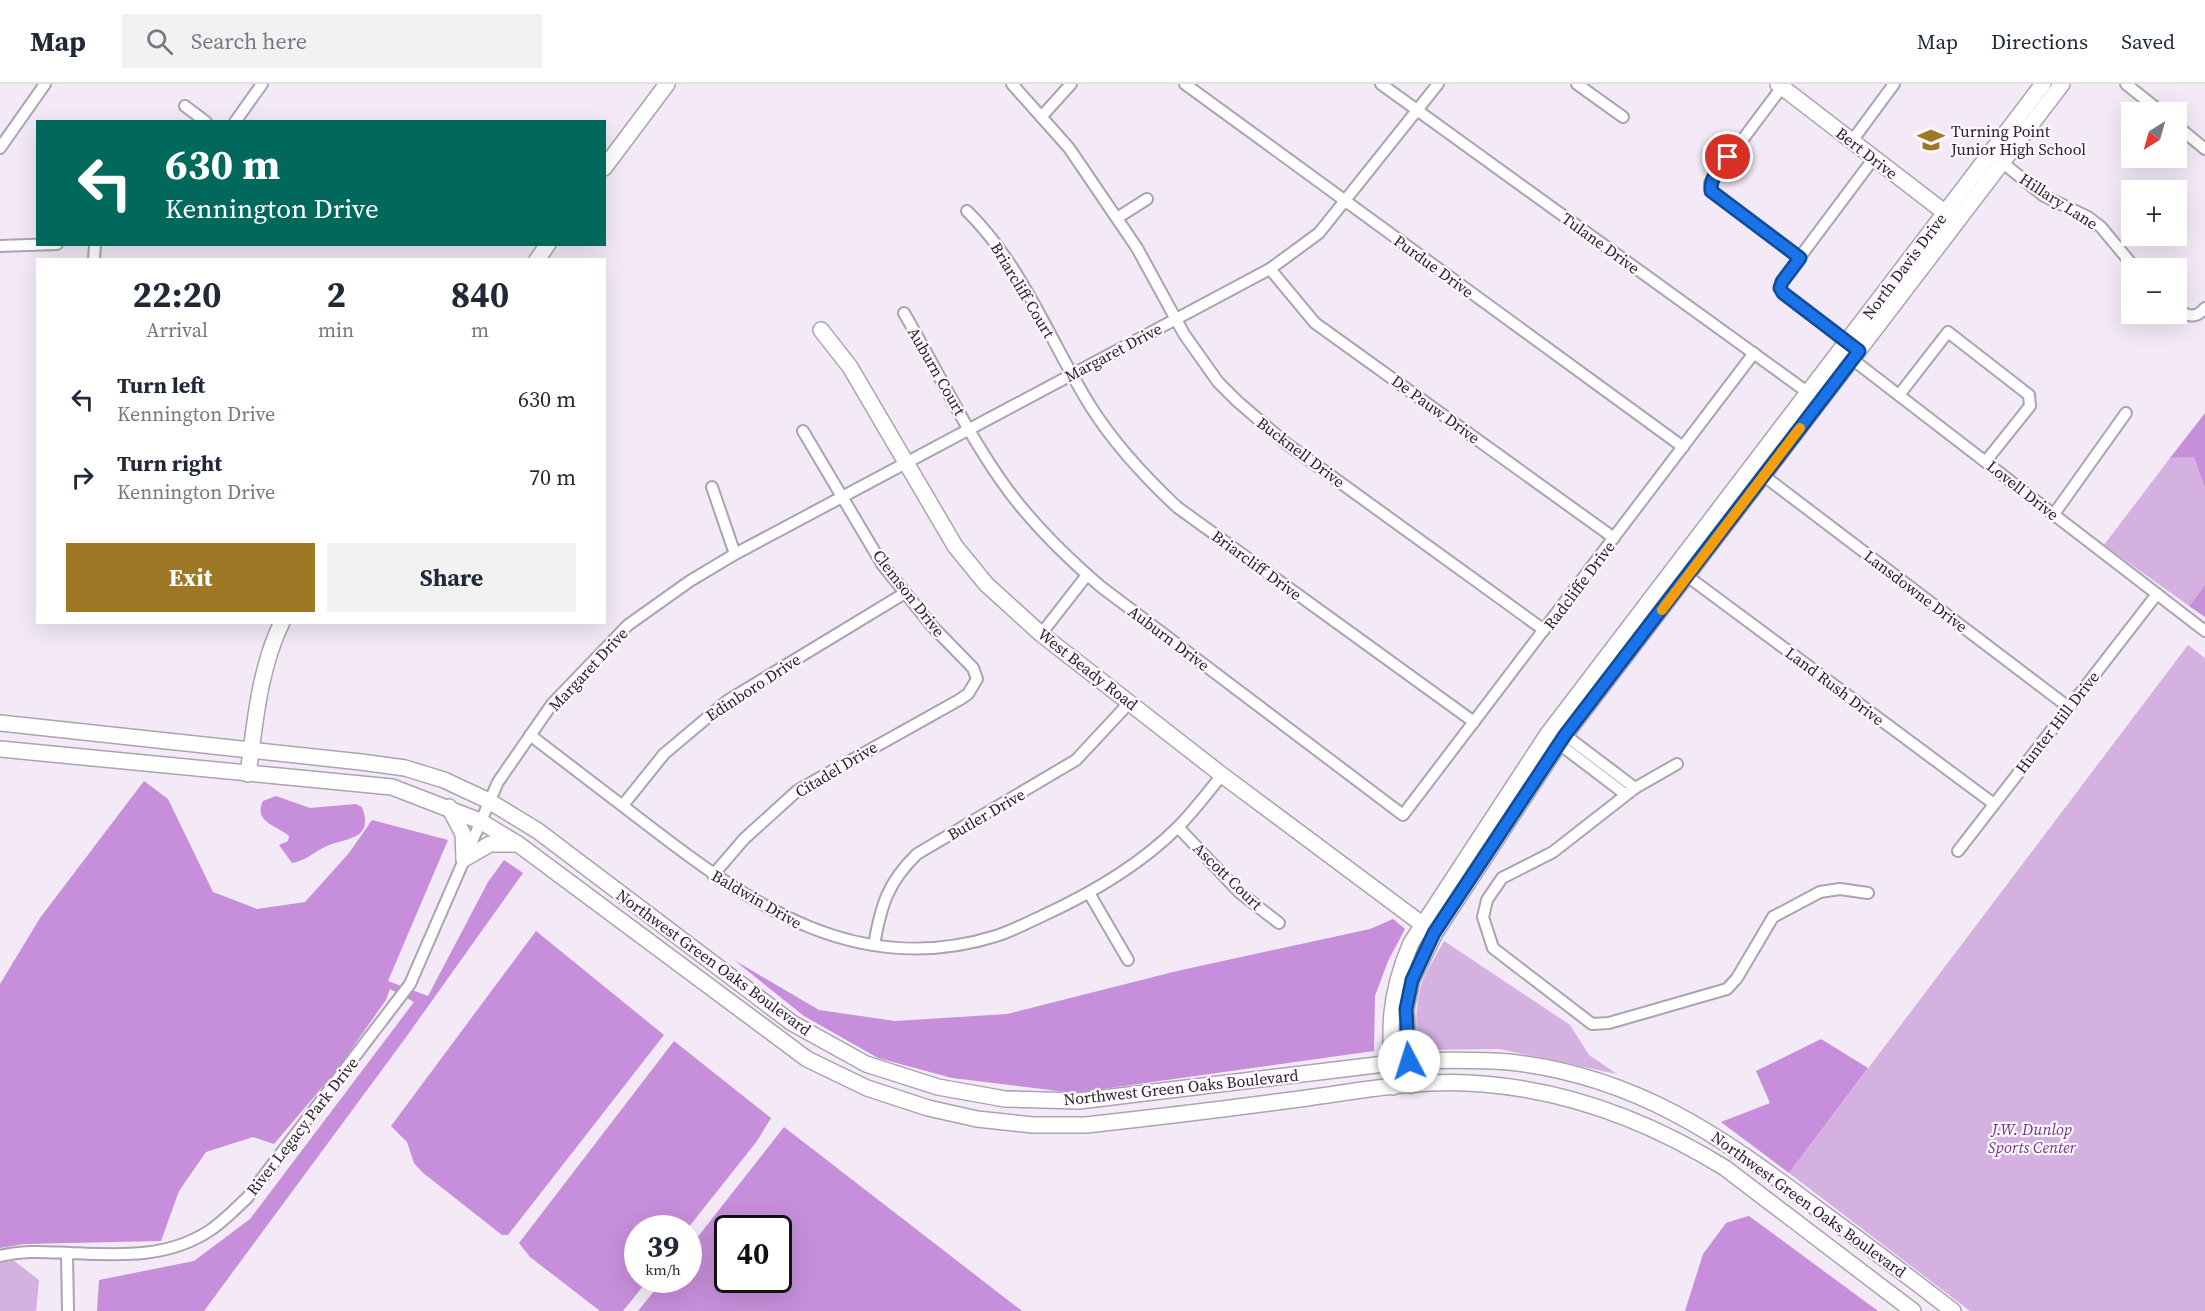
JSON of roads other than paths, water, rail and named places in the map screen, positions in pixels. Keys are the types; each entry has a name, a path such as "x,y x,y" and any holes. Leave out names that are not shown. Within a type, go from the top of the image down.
{"main road":[{"path":"606,165 667,84"},
{"name":"North Davis Drive","path":"1681,572 1764,476 1843,346 2043,84"},
{"name":"North Davis Drive","path":"1393,1087 1391,1008 1397,976 1411,943 1429,929 1556,735 1814,397 1856,356 2062,84"},
{"name":"Bert Drive","path":"1780,85 1957,222"},
{"name":"West Beady Road","path":"821,330 850,367 955,546 986,584 1041,634 1222,775 1429,929"},
{"path":"248,774 261,688 275,637 281,624"},
{"name":"Northwest Green Oaks Boulevard","path":"0,723 405,768 444,780 489,801 538,831 792,1023 866,1064 938,1087 1005,1099 1079,1101 1409,1061 1509,1062 1552,1070 1633,1094 1685,1116 1716,1135 1808,1201 1953,1311"},
{"path":"66,755 68,730"},
{"name":"Northwest Green Oaks Boulevard","path":"0,749 392,787 449,807 480,821 518,844 807,1059 867,1088 928,1108 977,1119 1022,1124 1086,1125 1411,1085 1482,1083 1559,1095 1624,1116 1697,1151 1725,1168 1913,1311"},
{"path":"449,807 463,834 464,859 490,844 518,844"},
{"name":"North Davis Drive","path":"1411,1085 1406,1009 1429,929"},
{"path":"1794,1220 1808,1201"}],"street":[{"path":"0,148 45,84"},
{"path":"236,120 262,84"},
{"name":"Bucknell Drive","path":"1012,84 1069,148 1117,218 1184,334 1218,382 1260,422 1544,630"},
{"path":"1042,115 1071,84"},
{"name":"Purdue Drive","path":"1185,84 1683,447"},
{"name":"Tulane Drive","path":"1381,84 1814,397"},
{"name":"Margaret Drive","path":"480,821 498,782 552,704 628,625 690,581 735,554 1270,268 1319,233 1438,84"},
{"path":"1577,84 1623,117"},
{"path":"1852,141 1894,84"},
{"path":"2126,84 2148,102"},
{"path":"1780,85 1714,175 1710,183 1711,191 1800,258 1874,158"},
{"path":"185,106 203,120"},
{"path":"2187,134 2205,149"},
{"name":"Hillary Lane","path":"2003,163 2044,195 2088,217 2101,227 2127,258"},
{"path":"1117,218 1148,199"},
{"name":"Briarcliff Court","path":"967,211 1001,249 1073,374"},
{"path":"0,246 36,245"},
{"name":"Lovell Drive","path":"1800,258 1782,282 1780,288 1783,293 1899,395 2205,631"},
{"name":"De Pauw Drive","path":"1270,268 1315,322 1614,538"},
{"path":"2187,315 2195,316 2205,308"},
{"name":"Auburn Court","path":"904,313 970,429"},
{"path":"1899,395 1948,332 2029,395 2030,406 1986,462"},
{"name":"Radcliffe Drive","path":"1403,815 1754,353"},
{"name":"Briarcliff Drive","path":"1073,374 1113,440 1139,472 1176,507 1474,722"},
{"path":"2054,514 2126,413"},
{"name":"Auburn Drive","path":"970,429 1000,480 1034,523 1088,575 1403,815"},
{"name":"Clemson Drive","path":"803,431 882,564 932,626 973,668 977,679 975,684"},
{"name":"Lansdowne Drive","path":"1764,476 2067,706"},
{"path":"712,487 735,554"},
{"name":"Land Rush Drive","path":"1681,572 1994,804"},
{"path":"1041,634 1088,575"},
{"name":"Edinboro Drive","path":"623,806 664,754 727,701 905,593"},
{"name":"Hunter Hill Drive","path":"1958,851 2067,706 2157,594"},
{"name":"Citadel Drive","path":"713,875 744,838 798,790 959,700 975,684"},
{"name":"Butler Drive","path":"874,945 884,897 890,885 917,854 1076,760 1130,702"},
{"name":"Baldwin Drive","path":"530,735 713,875 797,924 853,942 874,945 929,948 981,940 1019,927 1089,893 1123,871 1179,827 1222,775"},
{"path":"1556,735 1630,791"},
{"path":"1677,764 1630,791 1553,852 1502,878 1487,900 1483,917 1493,948 1592,1024 1609,1023 1727,989 1737,978 1773,917 1820,892 1840,889 1869,893"},
{"name":"River Legacy Park Drive","path":"0,1256 23,1250 138,1256 174,1248 208,1232 247,1198 410,984 480,821"},
{"name":"Ascott Court","path":"1179,827 1239,892 1279,923"},
{"path":"1089,893 1128,960"},
{"path":"68,1253 68,1311"}],"place":[{"name":"Turning Point Junior High School","path":"1931,140"}],"park label":[{"name":"J.W. Dunlop Sports Center","path":"2032,1138"}]}
